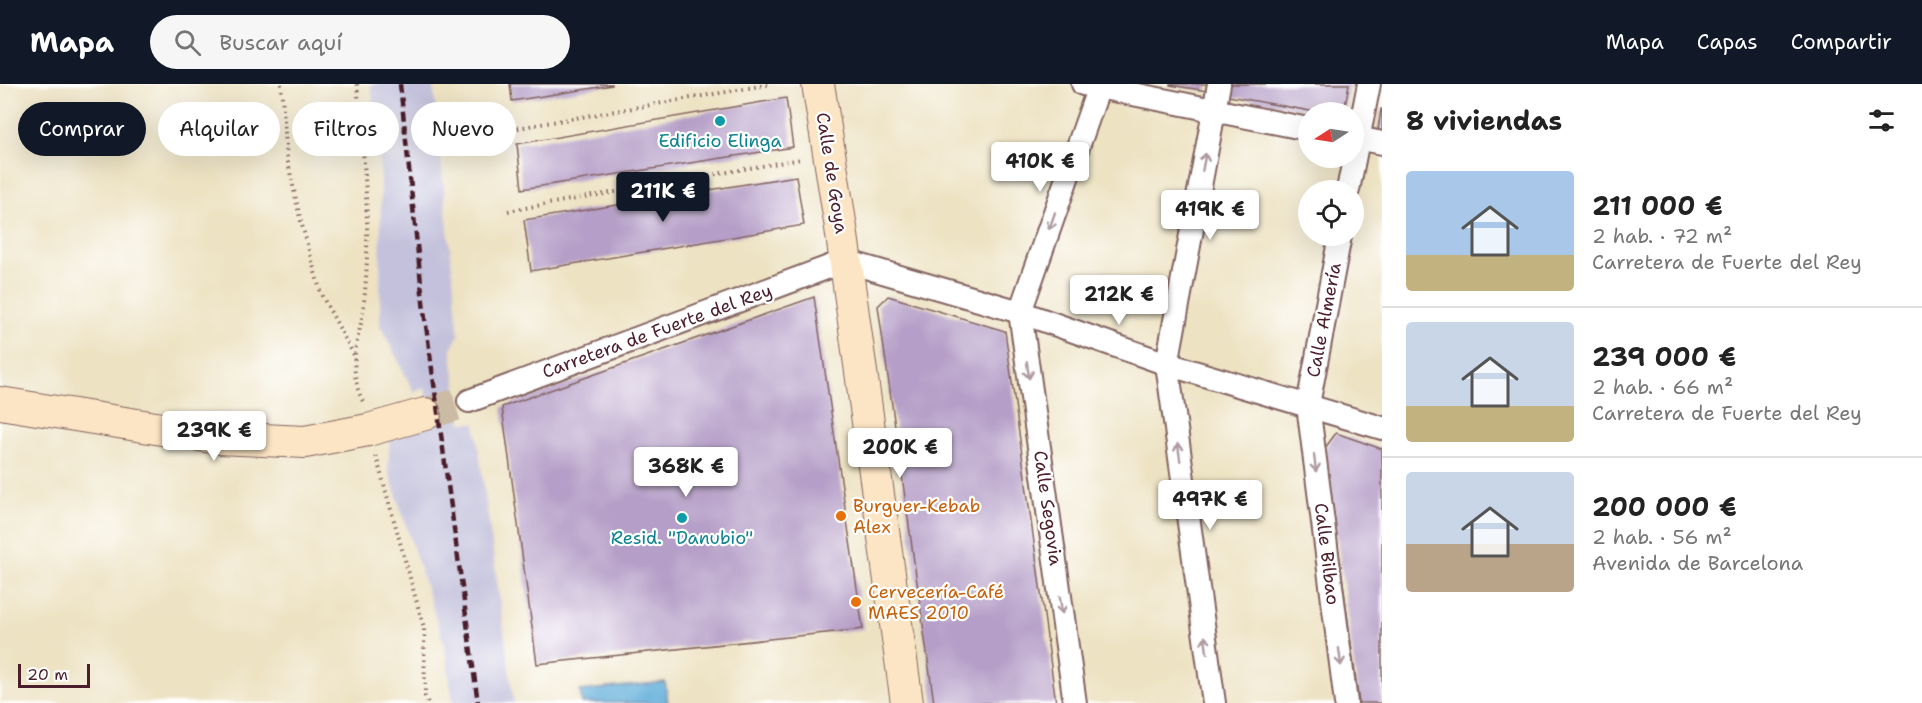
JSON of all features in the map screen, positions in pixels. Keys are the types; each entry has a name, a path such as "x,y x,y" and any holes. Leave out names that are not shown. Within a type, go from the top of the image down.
{"street":[{"name":"Calle de Goya","path":"818,84 907,703"},
{"path":"1214,703 1167,364 1219,84"},
{"path":"1364,105 1369,84"},
{"path":"1020,312 1094,85 1298,127"},
{"path":"1364,140 1382,143"},
{"name":"Calle Almería","path":"1308,405 1338,246"},
{"path":"845,261 1020,312 1167,364 1382,428"},
{"name":"Carretera de Fuerte del Rey","path":"469,401 845,261"},
{"name":"Calle Segovia","path":"1020,312 1075,703"},
{"path":"0,403 218,438 304,442 367,419 425,414"},
{"name":"Calle Bilbao","path":"1308,405 1346,703"}],"path":[{"path":"281,84 287,158 300,218 321,294 354,356"},
{"path":"357,84 364,159 367,276 362,321 354,356 358,393 424,628 425,696 428,703"},
{"path":"516,128 772,84"},
{"path":"508,211 801,159"}],"shaded area":[{"path":"371,84 433,84 435,102 411,102 411,156 440,156 459,335 451,348 462,423 475,423 514,703 453,703 445,647 388,469 390,439 432,426 425,388 414,392 380,325 381,179 379,156 399,156 399,102 373,102"}],"water":[{"path":"665,682 668,703 582,703 580,691"}],"building":[{"path":"510,84 612,84 612,85 512,101"},
{"path":"1170,84 1208,84 1207,91"},
{"path":"1231,84 1349,84 1346,102 1298,102 1298,109 1228,96"},
{"name":"Edificio Elinga","path":"786,98 793,147 522,189 517,144"},
{"path":"1382,109 1382,132 1378,131"},
{"path":"796,176 804,225 531,271 524,220"},
{"path":"888,296 1005,331 1056,703 934,703 878,306"},
{"name":"Resid. \"Danubio\"","path":"814,297 863,629 537,664 502,407"},
{"path":"1336,433 1382,449 1382,703 1359,703 1325,448"}],"tunnel":[{"path":"425,414 469,401"}],"railway":[{"path":"400,84 424,311 478,703"}],"place":[{"name":"Edificio Elinga","path":"720,121"},
{"name":"Burguer-Kebab Alex","path":"841,516"},
{"name":"Resid. \"Danubio\"","path":"682,518"},
{"name":"Cervecería-Café MAES 2010","path":"856,602"}]}
